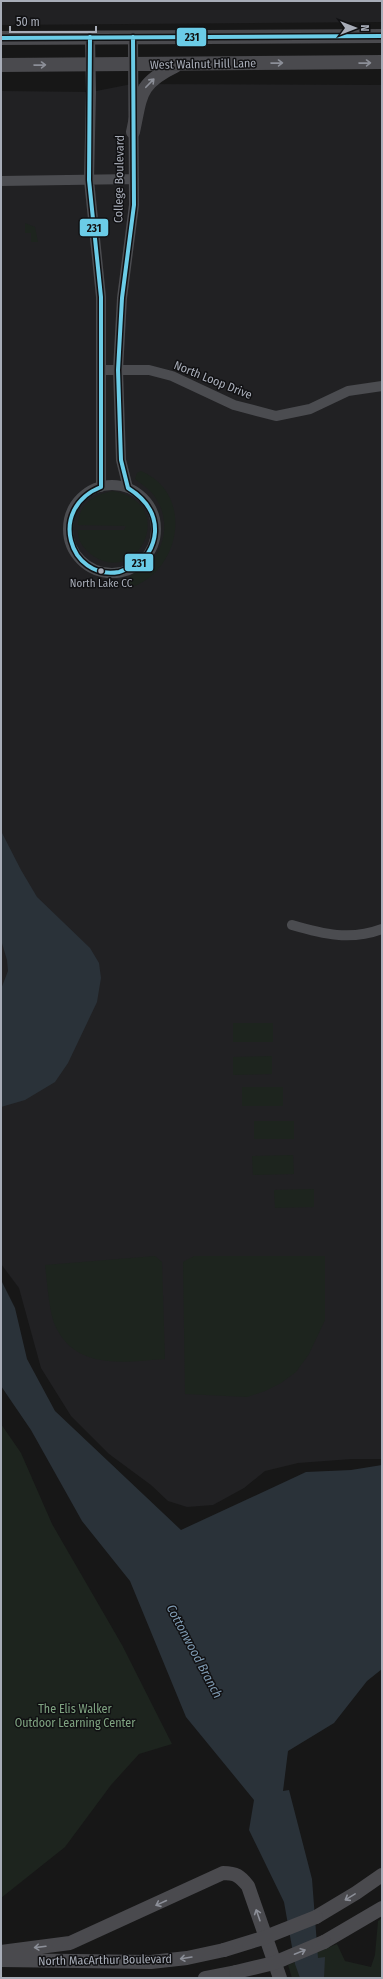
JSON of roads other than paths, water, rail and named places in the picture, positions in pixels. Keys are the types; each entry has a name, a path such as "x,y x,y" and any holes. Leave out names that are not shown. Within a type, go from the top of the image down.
{"main road":[{"path":"1,38 382,36"},
{"name":"West Walnut Hill Lane","path":"1,65 382,62"},
{"path":"133,132 146,86 158,75 180,64"},
{"path":"1,1952 70,1943 223,1873 232,1873 240,1875 248,1886 280,1978"},
{"name":"North MacArthur Boulevard","path":"1,1960 151,1962 187,1958 224,1950 263,1938 316,1917 356,1894 382,1875"},
{"path":"205,1978 274,1963 324,1942 382,1908"}],"street":[{"name":"College Boulevard","path":"90,37 89,180 101,297 101,487"},
{"name":"College Boulevard","path":"128,488 121,460 118,370 122,298 134,205 133,37"},
{"path":"1,181 134,179"},
{"name":"North Loop Drive","path":"101,370 149,370 172,376 234,406 276,416 310,409 348,391 382,386"},
{"path":"115,485 128,488 141,496 150,508 156,524 155,536 150,550 141,562 129,570 115,573 101,572 88,566 77,556 69,537 69,522 77,502 88,493 101,487 115,485"},
{"path":"292,925 330,935 366,935 382,929"}],"water":[{"path":"1,831 37,897 90,948 99,963 101,978 97,1002 68,1063 55,1082 25,1100 1,1107 1,989 8,971 7,960 1,940"},
{"name":"Cottonwood Branch","path":"1,1280 15,1308 27,1359 55,1411 181,1530 306,1472 351,1470 382,1465 382,1669 367,1681 334,1723 288,1751 283,1791 289,1790 312,1879 318,1958 325,1957 324,1978 300,1978 295,1964 284,1902 249,1830 254,1800 186,1717 130,1581 82,1521 31,1430 1,1386"}],"place":[{"name":"North Lake CC","path":"101,571"}],"park label":[{"name":"The Elis Walker Outdoor Learning Center","path":"75,1716"}]}
